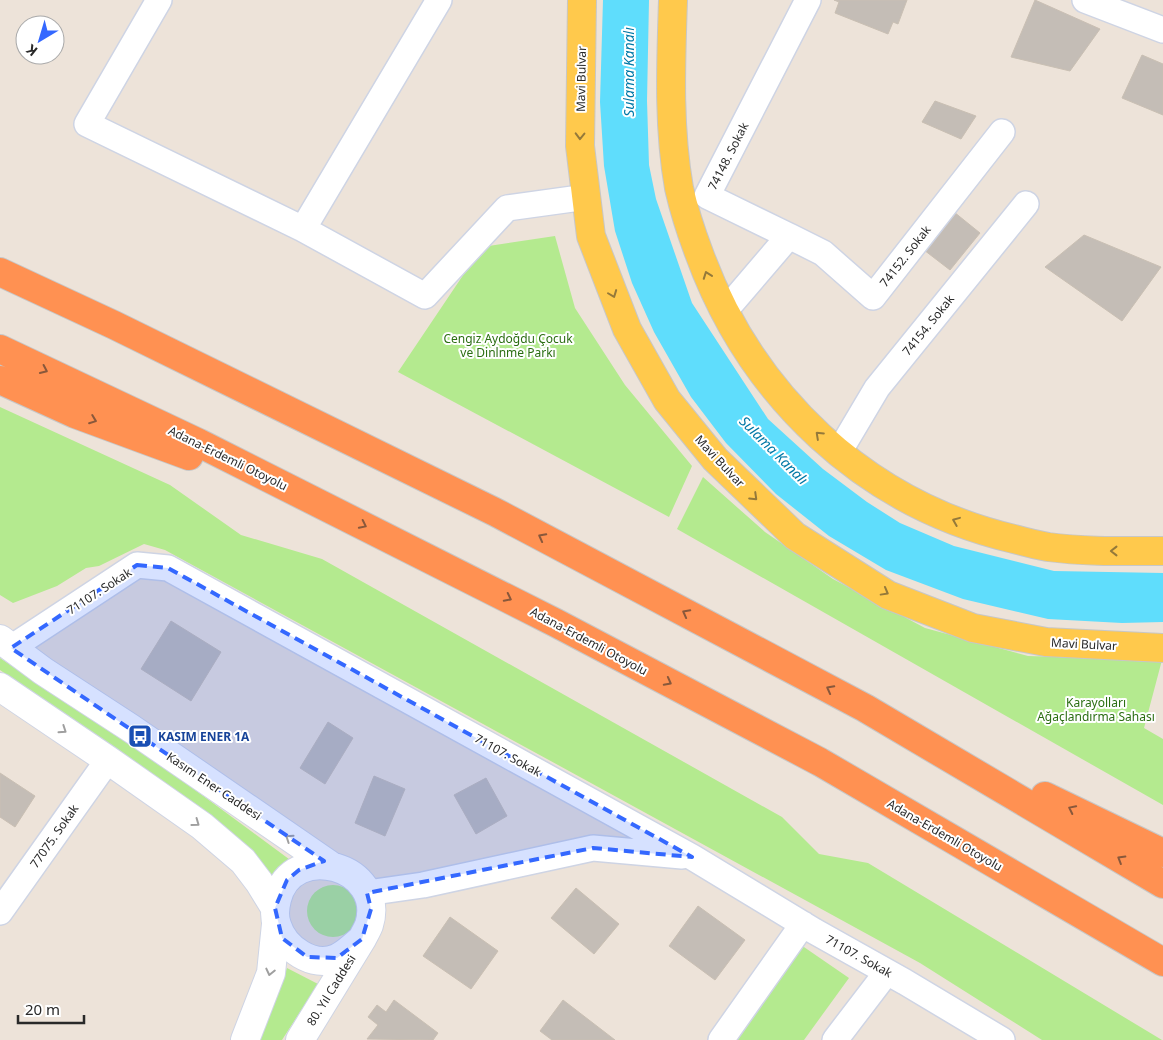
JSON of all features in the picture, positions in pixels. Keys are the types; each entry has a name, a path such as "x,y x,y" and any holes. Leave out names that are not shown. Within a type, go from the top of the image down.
{"highway":[{"path":"0,272 114,325 495,512 865,708 1163,853"},
{"name":"Adana-Erdemli Otoyolu","path":"0,349 199,443 548,618 820,762 1163,962"},
{"path":"0,380 75,414 337,512"},
{"path":"865,708 1163,884"},
{"path":"1128,941 1163,968"}],"main road":[{"name":"Mavi Bulvar","path":"582,0 580,146 592,236 627,329 667,400 715,459 795,536 888,595 973,628 1046,642 1163,648"},
{"path":"672,0 670,95 674,157 690,228 710,284 739,340 766,378 799,417 839,452 867,473 904,497 955,521 997,535 1056,548 1092,551 1163,551"},
{"name":"Kasım Ener Caddesi","path":"4,647 132,730 330,865"},
{"path":"0,680 23,702"},
{"path":"0,687 202,826 243,862 259,882 275,916 282,938 293,950 306,957 322,960 337,958 362,940 369,925 371,909 367,893 358,880 345,870 330,865 314,865 299,870 287,880 278,893 275,916 271,972 245,1040"},
{"name":"80. Yıl Caddesi","path":"309,1037 362,940"}],"street":[{"path":"159,0 87,124 303,229 425,296 507,208 587,197"},
{"path":"303,229 438,0"},
{"name":"74148. Sokak","path":"789,236 707,196 808,0"},
{"path":"1085,0 1163,30"},
{"name":"74152. Sokak","path":"789,236 823,253 873,297 1002,132"},
{"name":"74154. Sokak","path":"839,452 876,388 1026,204"},
{"path":"724,312 789,236"},
{"name":"71107. Sokak","path":"4,647 137,565 168,568 692,857 1002,1040"},
{"name":"77075. Sokak","path":"0,912 108,760"},
{"path":"367,893 423,885 593,848 692,857"},
{"path":"721,1040 803,924"},
{"path":"836,1040 887,972"}],"highlighted area":[{"path":"137,565 168,568 692,857 593,848 367,893 371,909 362,939 337,958 307,957 282,938 275,908 287,880 299,870 324,861 11,648"}],"green space":[{"name":"Cengiz Aydoğdu Çocuk ve Dinlnme Parkı","path":"555,236 575,308 625,385 692,466 669,517 398,372 482,247"},
{"path":"0,407 170,485 241,535 322,559 782,817 819,854 868,863 1162,1040 1042,1040 920,963 165,550 144,544 99,566 86,568 57,586 13,603 0,595"},
{"name":"Karayolları Ağaçlandırma Sahası","path":"703,477 765,532 833,579 925,628 1028,656 1162,660 1144,728 1163,739 1163,805 677,529"},
{"path":"0,658 164,767 297,865 274,886 156,779 0,670"},
{"path":"333,885 343,887 351,893 357,901 359,911 357,921 351,929 343,935 333,937 323,935 315,929 309,921 307,911 309,901 315,893 323,887"},
{"path":"801,945 849,978 804,1040 733,1040"},
{"path":"287,968 318,984 282,1040 260,1040"}],"water":[{"name":"Sulama Kanalı","path":"603,0 649,0 647,101 649,165 656,199 692,303 768,419 823,469 867,502 900,523 954,546 1054,571 1163,573 1163,622 1122,623 1048,619 963,599 886,570 829,536 776,494 726,443 691,397 654,332 632,283 615,231 604,166 600,102"}],"building":[{"path":"834,0 907,0 898,24 893,22 888,34 835,13 839,2"},
{"path":"1035,0 1100,29 1070,71 1011,57"},
{"path":"1142,55 1163,64 1163,115 1122,98"},
{"path":"935,101 976,116 961,139 922,122"},
{"path":"954,212 980,233 950,270 924,250"},
{"path":"1084,235 1161,267 1122,321 1045,267"},
{"path":"171,621 221,652 191,701 141,669"},
{"path":"328,722 353,738 325,784 300,768"},
{"path":"0,773 35,796 15,827 0,817"},
{"path":"374,776 405,789 385,836 355,823"},
{"path":"486,778 507,816 476,834 454,795"},
{"path":"576,888 619,924 594,954 551,918"},
{"path":"698,906 745,940 715,980 669,946"},
{"path":"450,917 498,951 471,989 423,956"},
{"path":"394,1000 438,1033 433,1040 367,1039 378,1025 368,1017 377,1005 386,1012"},
{"path":"563,1000 615,1040 552,1040 540,1031"}],"place":[{"name":"KASIM ENER 1A","path":"140,736"}]}
